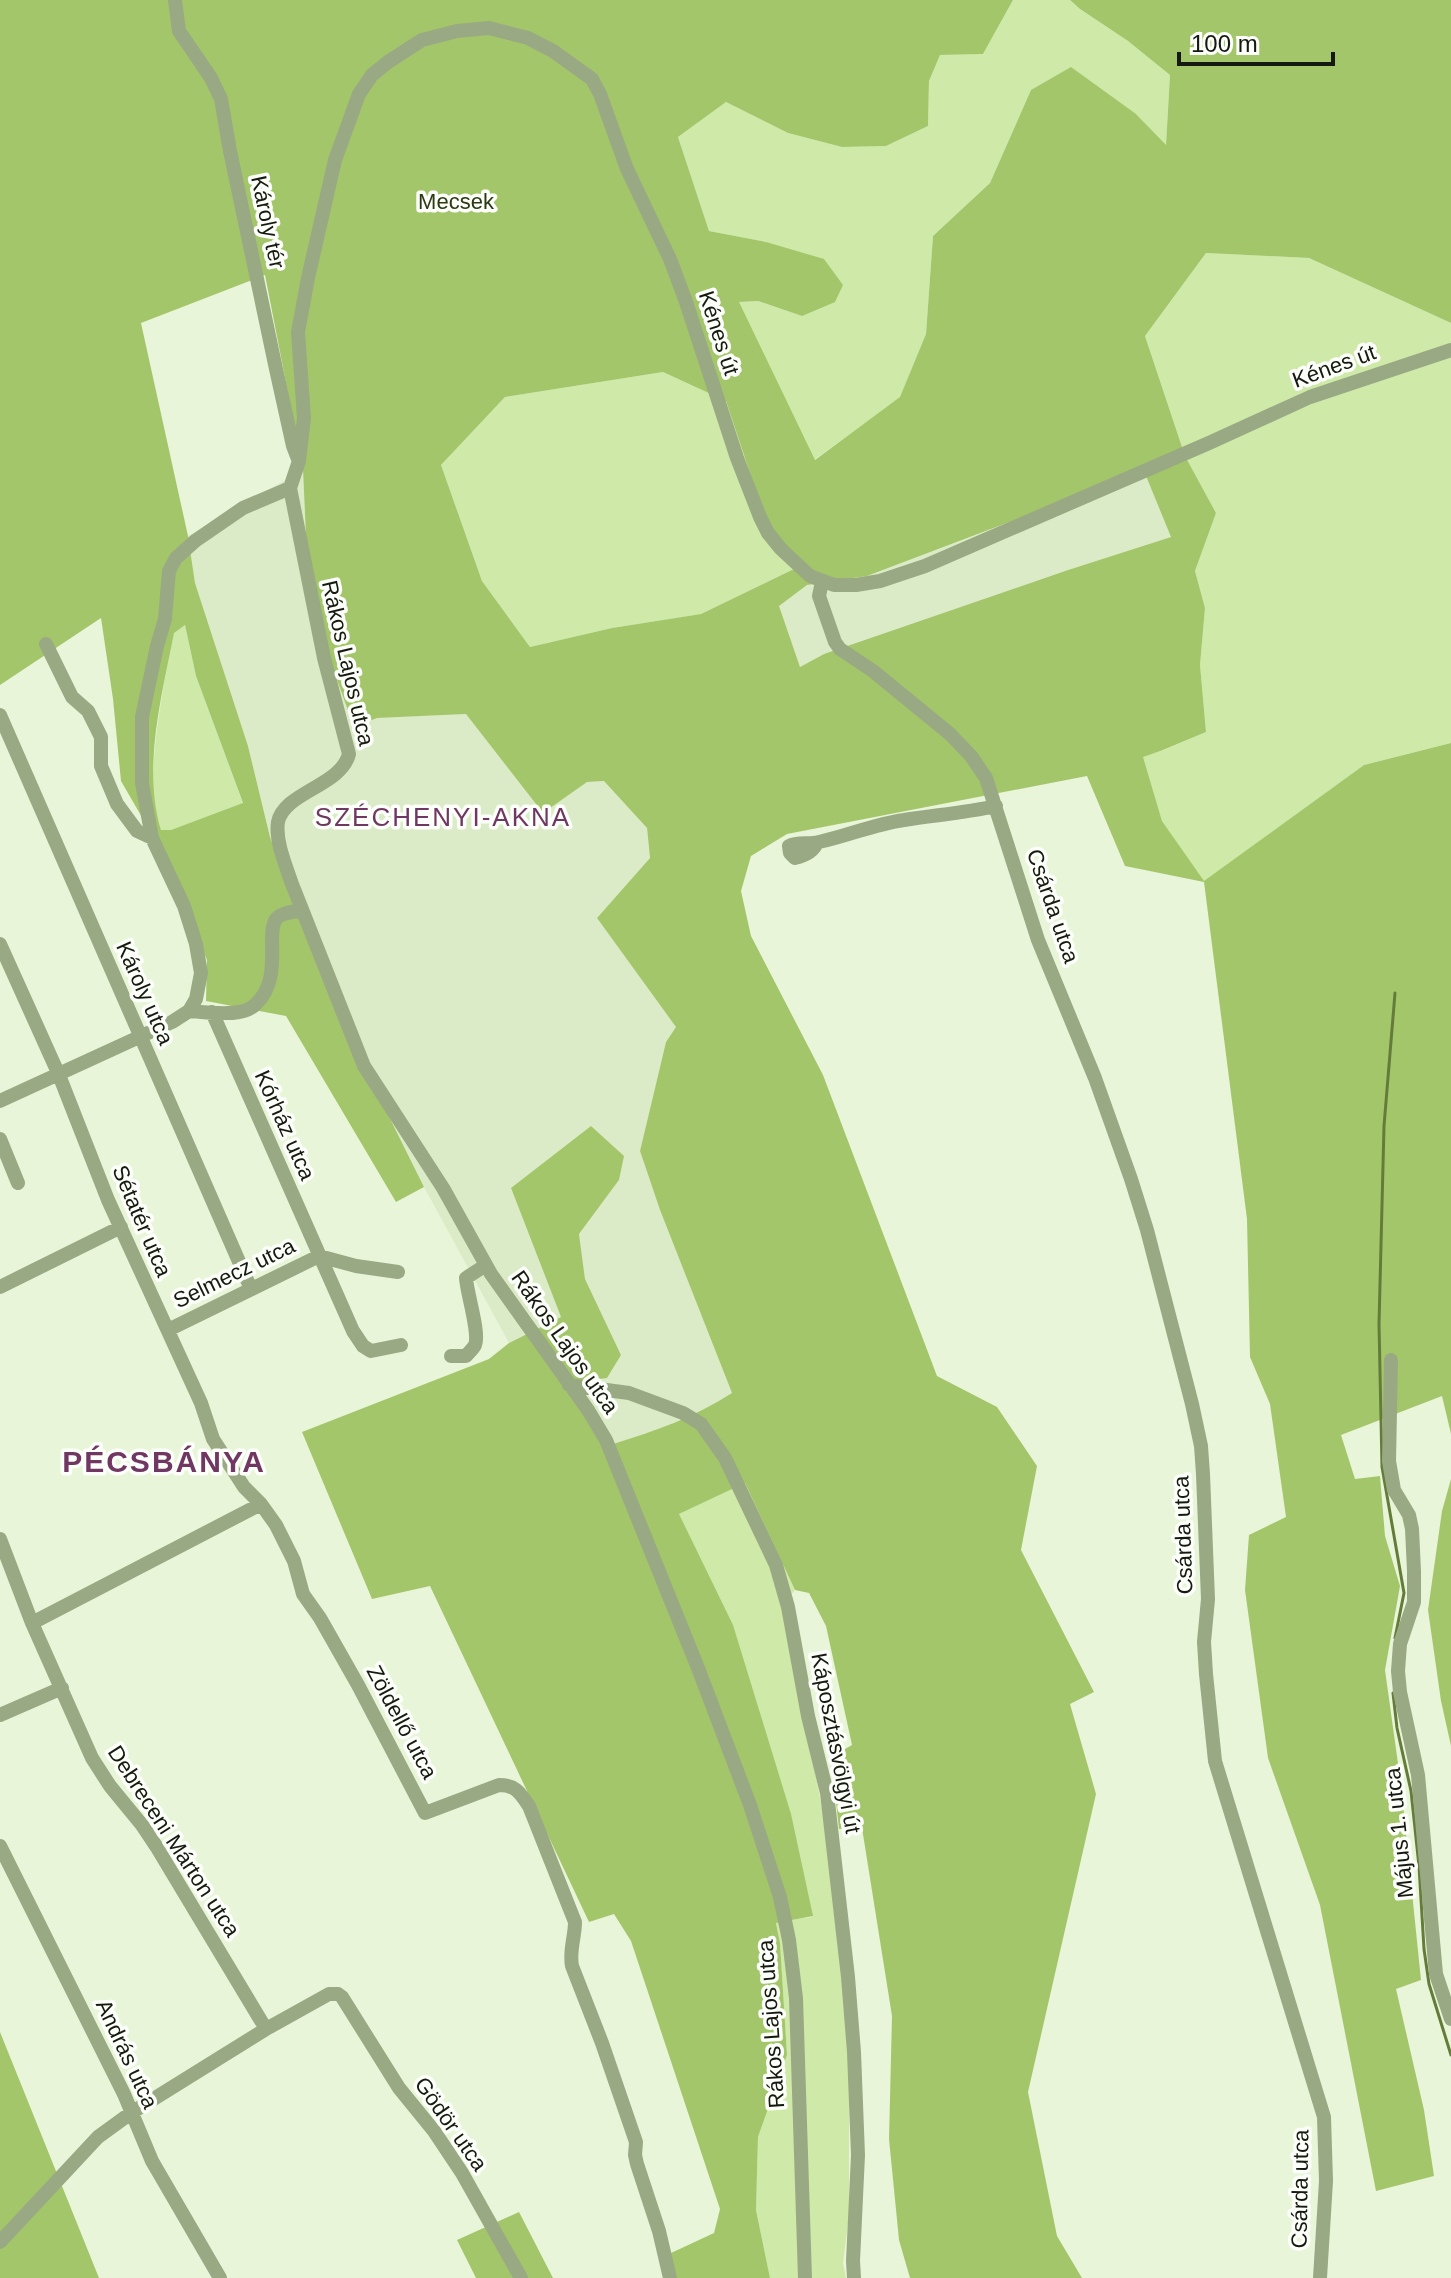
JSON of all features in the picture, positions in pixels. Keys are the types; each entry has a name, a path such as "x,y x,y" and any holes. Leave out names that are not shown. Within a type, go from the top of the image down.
{"street":[{"name":"Károly tér","path":"175,0 179,31 211,78 221,99 276,369 299,461"},
{"name":"Kénes út","path":"290,488 299,461 304,418 298,332 335,160 359,94 372,75 405,49 438,35 473,28 528,38 553,51 592,79 627,169 670,259 737,458 768,533 795,564 822,582 856,585 880,581 925,566 1310,397 1451,350"},
{"path":"189,1011 196,999 201,973 196,944 184,906 152,838 142,783 142,717 165,619 169,571 182,552 205,534 243,508 290,488"},
{"name":"Rákos Lajos utca","path":"290,488 301,555 349,754 347,764 341,770 294,802 279,818 283,855 364,1066 443,1188 486,1265 605,1438 745,1791 769,1859 789,1940 796,1998 805,2278"},
{"name":"Csárda utca","path":"822,582 819,596 840,649 873,671 950,734 986,778 1038,940 1074,1024 1147,1230 1201,1446 1208,1599 1204,1642 1215,1761 1324,2117 1326,2181 1320,2278"},
{"path":"46,644 72,697 88,711 101,737 101,766 117,804 137,831 152,838"},
{"name":"Károly utca","path":"0,715 251,1289"},
{"path":"817,843 902,820 964,814 996,806"},
{"path":"0,1101 189,1011 241,1012 251,1009 269,988 274,923 282,915 302,910"},
{"name":"Sétatér utca","path":"0,944 59,1075 108,1200 201,1403 213,1439 244,1487 261,1504"},
{"name":"Kórház utca","path":"212,1012 319,1256"},
{"path":"0,1139 18,1183"},
{"path":"0,1287 121,1227"},
{"name":"Selmecz utca","path":"168,1330 319,1256 356,1266 398,1272"},
{"name":"Selmecz utca","path":"319,1256 363,1346 371,1351 401,1345"},
{"path":"451,1356 466,1356 475,1344 476,1328 466,1278 486,1265"},
{"name":"Május 1. utca","path":"1391,1360 1389,1461 1394,1490 1409,1515 1414,1571 1414,1602 1400,1644 1398,1671 1418,1775 1436,1974 1451,2019"},
{"name":"Káposztásvölgyi út","path":"569,1385 629,1393 683,1413 701,1424 725,1458 776,1565 788,1607 808,1716 827,1793 848,1977 858,2155 854,2278"},
{"path":"32,1623 261,1504"},
{"name":"Zöldellő utca","path":"261,1504 276,1525 294,1561 303,1594 358,1685 425,1813 499,1785 518,1789 529,1806 575,1922 575,1939 569,1955 636,2142 637,2164 659,2231 670,2278"},
{"name":"Debreceni Márton utca","path":"0,1539 32,1623 92,1758 156,1846 266,2029"},
{"path":"0,1715 62,1688"},
{"name":"András utca","path":"0,1846 118,2082 152,2161 220,2278"},
{"name":"Gödör utca","path":"266,2029 329,1994 342,1997 399,2088 434,2131 462,2173 521,2278"},
{"path":"0,2242 98,2137 266,2029"}],"shaded area":[{"path":"303,470 309,602 377,718 466,714 587,782 605,781 647,828 650,858 597,918 677,1027 666,1042 640,1151 732,1393 710,1407 657,1430 613,1444 574,1382 621,1355 585,1279 579,1234 619,1180 511,1188 561,1317 509,1343 424,1187 333,1004 270,837 248,746 195,583 188,536"},
{"path":"1145,471 1171,537 824,654 800,667 778,606 807,585 867,576"}],"green space":[{"name":"Mecsek","path":"0,0 1013,0 983,54 940,55 929,81 928,126 886,146 842,147 788,133 726,102 678,137 709,231 766,242 824,259 843,285 835,302 802,316 758,301 739,302 815,460 900,397 926,334 933,236 990,183 1031,90 1071,67 1136,114 1166,145 1170,75 1070,0 1451,0 1451,323 1309,258 1206,253 1145,336 1185,456 1216,513 1195,571 1205,608 1200,665 1206,732 1143,757 1162,821 1204,881 1364,765 1451,743 1451,1434 1442,1396 1341,1435 1355,1479 1380,1476 1385,1536 1400,1586 1385,1670 1401,1785 1421,1980 1396,1989 1424,2110 1434,2176 1376,2191 1320,1905 1268,1758 1245,1590 1249,1535 1286,1517 1270,1404 1250,1357 1247,1219 1204,882 1125,866 1087,776 787,834 751,856 741,891 751,936 823,1075 937,1376 997,1407 1037,1466 1021,1550 1094,1692 1070,1704 1096,1794 1028,2092 1057,2236 1082,2278 910,2278 899,2240 889,2139 892,2016 862,1828 839,1829 831,1757 852,1745 826,1626 809,1593 795,1590 745,1483 679,1514 733,1625 791,1814 813,1916 776,1923 787,2055 758,2137 756,2210 770,2278 673,2278 671,2253 714,2233 720,2209 631,1941 614,1914 589,1922 430,1586 372,1599 302,1432 489,1359 509,1343 561,1317 511,1188 591,1126 624,1156 619,1180 579,1234 585,1279 621,1355 607,1378 575,1382 613,1444 674,1423 732,1393 640,1151 666,1042 676,1027 597,918 650,858 647,828 604,781 587,782 543,813 466,714 377,718 354,727 309,602 303,470 265,275 141,323 188,536 195,583 248,746 270,837 333,1004 424,1187 396,1202 286,1016 206,1001 207,960 169,864 121,781 101,618 0,685","holes":["663,372 726,401 768,527 796,568 701,614 612,628 530,647 482,581 441,465 505,397","1144,471 1171,537 824,654 800,667 779,606 807,585 867,576","185,625 196,676 243,803 171,830 161,830 153,782 154,757 174,633"]},
{"path":"1013,0 1070,0 1170,75 1166,146 1136,114 1031,90 990,183 933,236 926,334 900,398 814,460 738,302 758,301 802,316 766,242 709,231 678,137 726,102 788,133 842,147 886,146 928,126 929,81 940,55 983,54"},
{"path":"1206,253 1309,258 1451,323 1451,743 1364,765 1204,882 1162,821 1142,756 1206,732 1200,665 1205,608 1195,571 1216,513 1185,456 1145,336"},
{"path":"663,372 726,401 768,527 796,568 701,614 612,628 530,647 482,581 441,465 505,397"},
{"path":"185,625 196,676 243,804 171,830 161,830 153,793 157,732 174,632"},
{"path":"1451,1479 1451,1746 1428,1610 1442,1511"},
{"path":"745,1483 795,1590 783,1604 824,1819 849,2042 849,2216 843,2263 846,2278 770,2278 756,2210 758,2137 787,2055 776,1922 812,1917 679,1514"},
{"path":"0,2032 99,2278 0,2278"},
{"path":"519,2212 553,2278 476,2278 457,2240"}],"waterway":[{"path":"1395,993 1384,1126 1379,1324 1382,1467 1404,1593 1395,1638"},
{"path":"1393,1693 1411,1791 1429,1984 1451,2055"}],"district":[{"name":"SZÉCHENYI-AKNA","path":"443,817"},
{"name":"PÉCSBÁNYA","path":"164,1461"}]}
